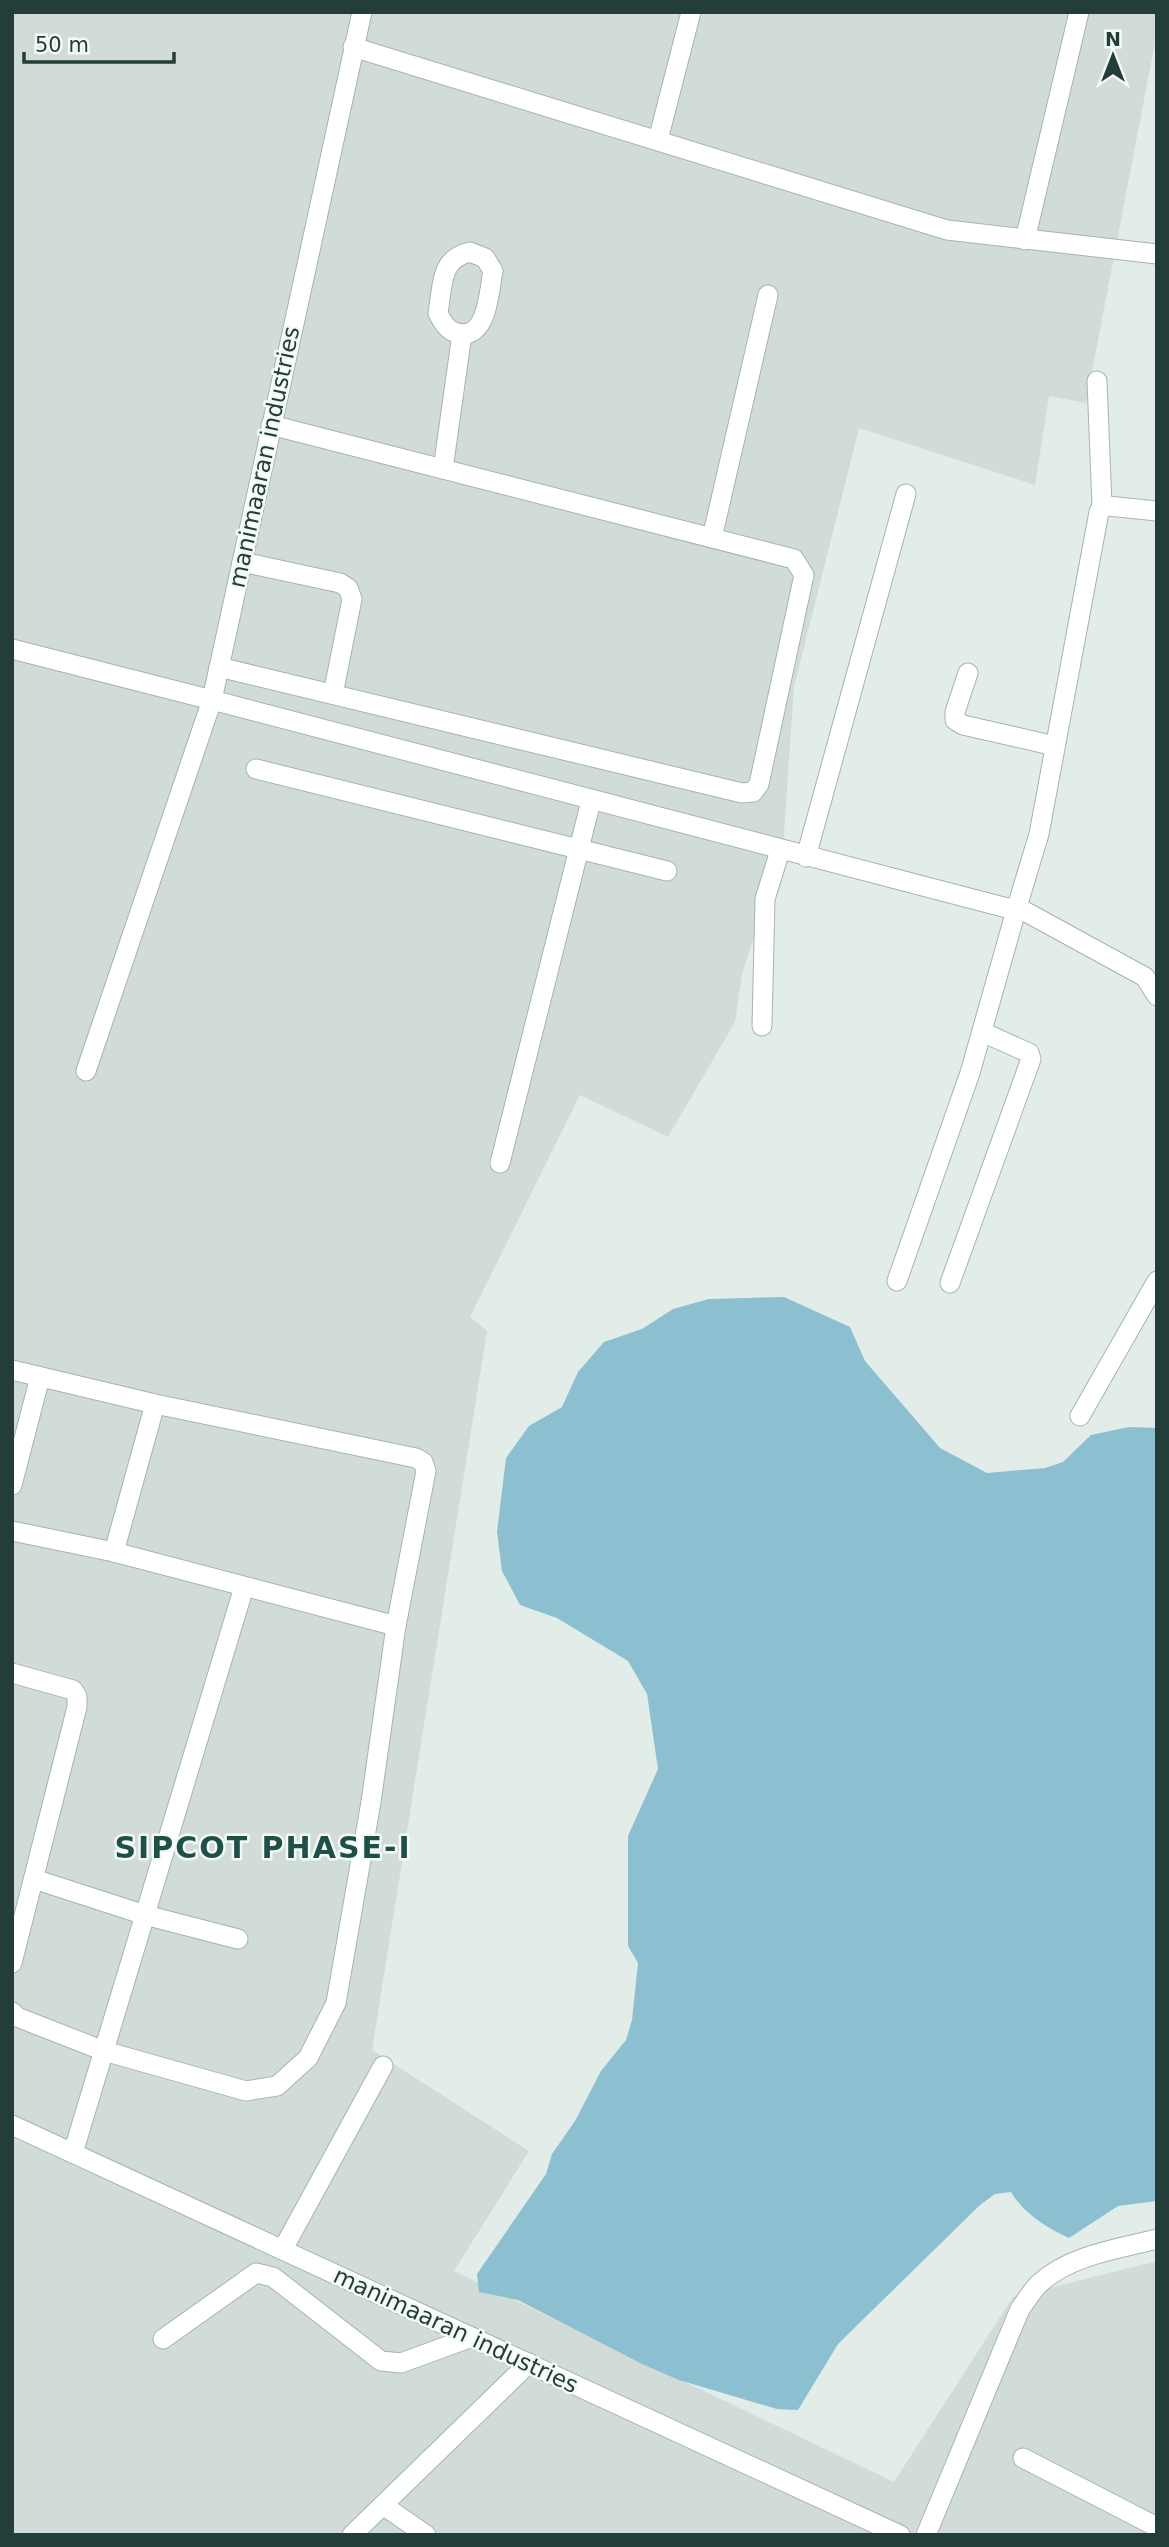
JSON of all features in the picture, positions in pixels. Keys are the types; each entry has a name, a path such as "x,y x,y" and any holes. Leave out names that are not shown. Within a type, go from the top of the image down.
{"street":[{"name":"manimaaran industries","path":"86,1071 212,700 362,12"},
{"path":"658,140 691,12"},
{"path":"1025,240 1079,12"},
{"path":"353,47 947,230 1157,254"},
{"path":"712,538 768,295"},
{"path":"443,469 462,334"},
{"path":"897,1281 982,1032 1039,834 1102,506 1097,382"},
{"path":"219,667 742,793 753,792 759,784 804,575 794,559 271,425"},
{"path":"806,858 906,494"},
{"path":"1102,506 1157,511"},
{"path":"242,562 340,583 348,588 352,599 333,694"},
{"path":"12,649 806,858 1007,908 1017,907 1145,977 1157,996"},
{"path":"968,673 954,712 955,720 963,725 1055,746"},
{"path":"256,769 667,871"},
{"path":"500,1163 591,801"},
{"path":"762,1026 765,899 780,851"},
{"path":"950,1283 1030,1068 1029,1053 982,1032"},
{"path":"1080,1416 1157,1281"},
{"path":"12,1370 155,1404 416,1458 423,1462 426,1471 396,1626 371,1802 336,2003 308,2058 277,2086 246,2091 104,2051 17,2017 12,2012"},
{"path":"12,1485 40,1377"},
{"path":"114,1552 155,1404"},
{"path":"12,1531 114,1552 396,1626"},
{"path":"73,2153 244,1587"},
{"path":"12,1673 73,1690 77,1696 77,1707 12,1963"},
{"path":"34,1879 145,1915 238,1939"},
{"path":"283,2249 383,2066"},
{"name":"manimaaran industries","path":"12,2125 900,2535"},
{"path":"926,2535 1020,2309 1038,2284 1056,2271 1090,2256 1157,2239"},
{"path":"163,2339 256,2273 273,2277 381,2361 401,2363 472,2337"},
{"path":"352,2535 529,2363"},
{"path":"1023,2458 1157,2527"},
{"path":"383,2504 426,2535"}],"shaded area":[{"path":"12,12 1157,12 1157,32 1086,403 1049,396 1035,485 859,428 794,687 783,847 742,974 735,1022 668,1137 580,1095 470,1317 487,1331 372,2050 529,2151 454,2271 894,2482 1013,2297 1157,2261 1157,2535 12,2535"}],"water":[{"path":"784,1297 850,1327 865,1361 940,1448 987,1473 1045,1468 1063,1462 1091,1435 1129,1427 1157,1428 1157,2201 1118,2206 1069,2238 1036,2219 1022,2207 1011,2192 995,2194 980,2205 838,2344 798,2410 777,2409 679,2380 642,2364 518,2300 479,2292 477,2274 546,2174 552,2154 575,2121 601,2071 626,2040 632,2020 638,1963 628,1946 628,1836 658,1769 647,1694 628,1661 557,1618 520,1605 502,1571 497,1532 506,1458 529,1426 562,1407 578,1372 604,1342 642,1329 673,1309 709,1299"}],"district":[{"name":"SIPCOT PHASE-I","path":"263,1848"}]}
